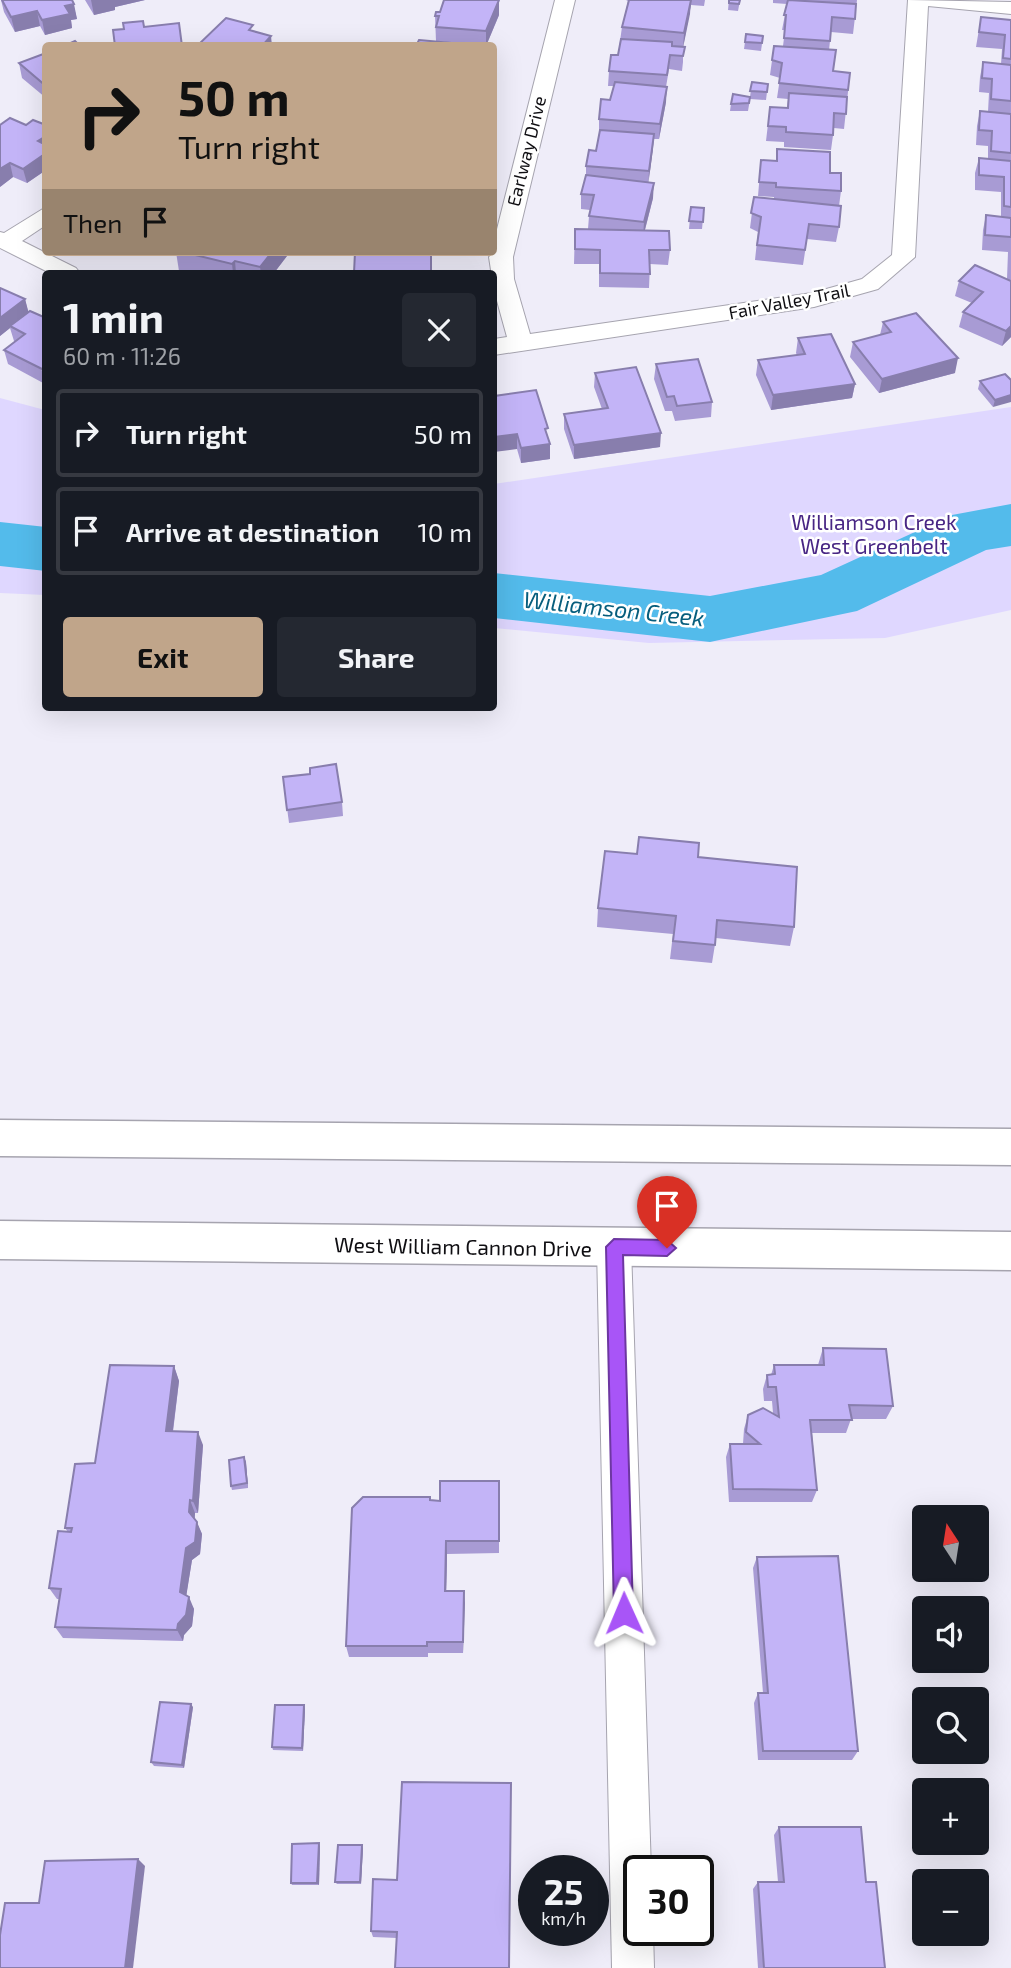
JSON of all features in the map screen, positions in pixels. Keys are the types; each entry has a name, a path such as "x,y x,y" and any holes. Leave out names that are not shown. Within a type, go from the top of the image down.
{"main road":[{"path":"0,1138 1011,1147"},
{"name":"West William Cannon Drive","path":"0,1240 1011,1251"}],"street":[{"name":"Earlway Drive","path":"521,343 502,279 501,257 565,0"},
{"name":"Fair Valley Trail","path":"497,347 814,300 870,285 903,257 918,0"},
{"path":"927,0 1011,8"},
{"path":"3,240 42,216"},
{"path":"3,240 62,270"},
{"path":"614,1247 633,1968"}],"green space":[{"path":"0,398 42,409 42,595 0,593"},
{"name":"Williamson Creek West Greenbelt","path":"1011,407 1011,610 885,638 649,643 497,628 497,484"}],"building":[{"path":"2,0 72,0 74,4 65,6 70,14 42,20 37,11 11,17"},
{"path":"444,0 499,0 486,31 436,27 439,16 435,16 436,12 440,12"},
{"path":"629,0 691,0 684,33 622,27"},
{"path":"729,0 740,0 739,4 729,3"},
{"path":"788,0 856,4 855,19 832,17 830,41 784,38 784,15"},
{"path":"981,17 1011,20 1011,59 1003,58 1005,35 979,32"},
{"path":"226,18 253,25 249,30 271,36 266,42 201,42"},
{"path":"143,21 144,27 179,23 181,42 114,42 113,30 124,29 123,23"},
{"path":"746,34 763,36 762,43 745,42"},
{"path":"621,39 672,42 672,46 685,47 683,56 670,55 667,75 609,71 611,55 618,55"},
{"path":"774,46 836,50 833,71 850,73 848,90 779,83 782,63 772,60"},
{"path":"42,54 42,83 19,63"},
{"path":"983,62 1011,65 1011,101 991,99 992,79 982,78"},
{"path":"615,82 667,87 660,124 599,119 601,99 610,100"},
{"path":"752,82 768,84 767,92 750,91"},
{"path":"789,93 847,97 846,114 834,113 833,135 786,132 786,127 768,126 770,107 788,108"},
{"path":"733,94 750,97 749,103 731,104"},
{"path":"980,111 1011,114 1011,153 991,151 992,131 979,130"},
{"path":"10,118 26,125 33,120 42,123 42,138 38,141 42,143 42,156 23,169 10,163 0,169 0,125"},
{"path":"600,130 654,134 649,171 586,166 589,150 596,151"},
{"path":"777,149 830,152 830,173 841,173 841,191 776,187 776,183 759,182 761,160 777,161"},
{"path":"979,158 1011,161 1011,207 1004,206 1004,177 979,175"},
{"path":"586,175 654,183 644,222 589,216 594,195 581,194"},
{"path":"754,197 841,206 839,227 809,224 805,250 757,245 761,217 751,213"},
{"path":"691,207 704,208 703,222 689,221"},
{"path":"986,215 1011,218 1011,237 985,235"},
{"path":"575,229 669,231 670,250 649,250 650,274 600,273 600,250 575,249"},
{"path":"199,256 269,256 260,267 235,261 232,264"},
{"path":"355,256 431,256 431,270 354,270"},
{"path":"975,265 1011,281 1011,326 1006,331 963,312 983,292 959,281"},
{"path":"0,288 25,299 0,318"},
{"path":"30,311 42,316 42,369 4,350 25,334 10,326"},
{"path":"916,313 958,358 882,379 853,342 891,332 883,322"},
{"path":"831,334 855,384 773,395 758,360 805,354 798,338"},
{"path":"698,359 712,402 677,406 674,396 667,397 656,364"},
{"path":"636,367 661,433 574,445 564,414 608,408 595,373"},
{"path":"1005,374 1011,380 1011,395 995,400 980,381"},
{"path":"536,390 550,444 521,448 517,434 497,437 497,396"},
{"path":"336,764 342,802 287,810 283,777 310,774 310,768"},
{"path":"639,837 699,843 698,857 797,867 794,927 717,920 715,945 673,941 676,916 598,908 605,851 637,854"},
{"path":"823,1348 886,1349 893,1406 849,1405 852,1420 810,1420 817,1490 733,1489 730,1444 760,1444 746,1432 748,1415 763,1408 779,1417 776,1387 768,1387 767,1375 775,1374 774,1365 824,1365"},
{"path":"110,1365 174,1366 166,1431 198,1432 193,1501 190,1500 189,1512 197,1522 195,1542 186,1548 180,1592 189,1597 186,1615 178,1624 177,1630 55,1627 61,1589 49,1588 58,1531 71,1532 72,1528 65,1528 75,1464 95,1463"},
{"path":"244,1457 247,1483 231,1486 229,1460"},
{"path":"440,1481 499,1481 499,1541 446,1541 445,1591 464,1591 463,1642 427,1642 427,1646 346,1646 352,1508 363,1497 430,1497 430,1500 440,1501"},
{"path":"838,1556 858,1751 763,1751 758,1693 768,1693 757,1557"},
{"path":"160,1702 191,1704 182,1765 151,1762"},
{"path":"275,1705 304,1705 302,1748 272,1747"},
{"path":"402,1782 511,1783 509,1968 395,1968 397,1932 371,1931 373,1879 397,1880"},
{"path":"779,1827 861,1827 866,1882 876,1882 885,1968 764,1968 758,1882 784,1882"},
{"path":"319,1843 317,1883 291,1883 292,1844"},
{"path":"338,1845 362,1845 360,1882 335,1882"},
{"path":"138,1859 125,1968 0,1968 0,1935 5,1903 39,1903 45,1861"}],"waterway":[{"name":"Williamson Creek","path":"497,596 710,619 835,595 974,530 1011,525"},
{"name":"Williamson Creek","path":"0,544 42,549"}],"route":[{"path":"624,1613 614,1247 667,1248"}]}
